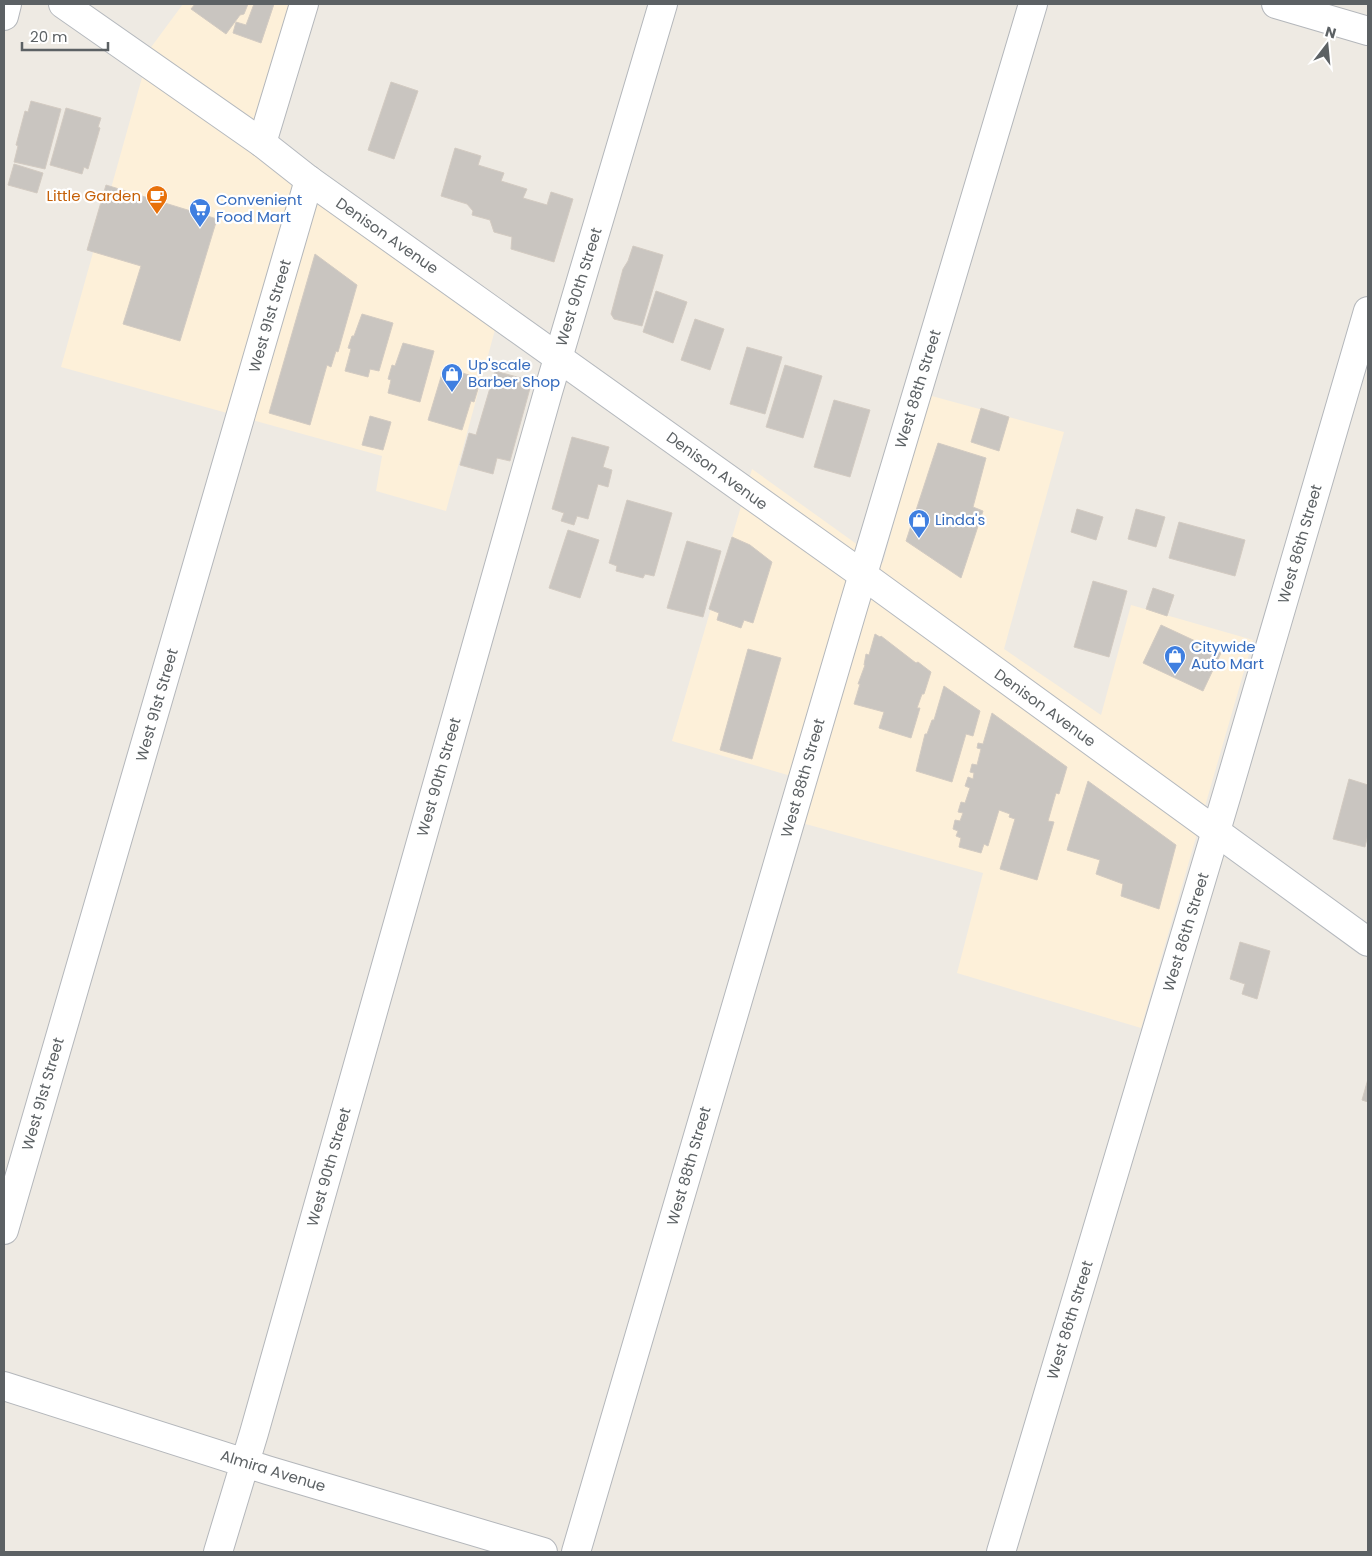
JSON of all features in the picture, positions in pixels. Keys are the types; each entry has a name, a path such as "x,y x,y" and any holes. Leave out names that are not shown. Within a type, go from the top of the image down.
{"street":[{"path":"4,16 7,4"},
{"name":"Denison Avenue","path":"63,4 262,143 309,180 558,356 1368,942"},
{"path":"262,143 304,4"},
{"name":"West 90th Street","path":"218,1552 245,1463 558,356 663,4"},
{"name":"West 88th Street","path":"576,1552 1033,4"},
{"path":"1276,4 1368,31"},
{"name":"West 91st Street","path":"4,1230 309,180"},
{"name":"West 86th Street","path":"1000,1552 1215,833 1368,311"},
{"name":"Almira Avenue","path":"4,1386 245,1463 544,1552"}],"shaded area":[{"path":"183,4 291,4 245,146 496,326 446,511 376,491 382,456 61,367 143,74 135,69"},
{"path":"928,395 1064,432 1004,649 1101,715 1131,605 1253,640 1141,1028 957,973 983,873 802,823 815,783 672,741 752,469 883,563"}],"building":[{"path":"195,4 248,4 244,14 240,15 226,34 191,9"},
{"path":"254,4 274,4 261,43 233,33 236,22 246,25"},
{"path":"391,82 418,91 394,159 368,150"},
{"path":"31,101 61,109 45,169 14,162 18,146 16,145 25,111 28,112"},
{"path":"66,108 101,118 98,127 100,128 88,169 84,167 82,174 50,165"},
{"path":"455,148 481,156 478,165 504,173 501,181 527,189 523,198 547,205 551,192 573,199 554,262 511,249 512,237 494,232 490,220 472,215 473,211 467,204 441,196"},
{"path":"14,164 43,173 37,193 8,185"},
{"path":"106,185 217,219 180,341 123,324 141,266 87,250"},
{"path":"633,246 663,255 642,326 614,319 611,314 623,269"},
{"path":"315,254 357,285 338,352 336,351 331,367 327,365 310,425 269,413"},
{"path":"656,291 687,302 673,343 643,332"},
{"path":"362,314 393,323 379,371 370,369 368,377 345,371 351,349 348,348"},
{"path":"695,319 724,329 710,370 681,360"},
{"path":"403,343 434,351 420,402 388,393 391,380 388,379 392,365 395,366"},
{"path":"747,347 782,357 765,414 730,404"},
{"path":"785,365 822,376 803,438 766,427"},
{"path":"444,367 481,379 474,402 471,401 462,430 428,420"},
{"path":"495,371 532,381 510,461 497,458 493,474 460,465 469,433 476,435"},
{"path":"834,400 870,410 850,477 814,467"},
{"path":"981,408 1009,417 999,451 971,442"},
{"path":"370,416 391,422 383,450 362,445"},
{"path":"572,437 609,447 603,467 612,470 608,487 598,484 588,519 577,516 574,525 561,521 564,513 552,509"},
{"path":"938,443 986,458 973,507 983,511 961,578 906,541"},
{"path":"627,500 672,513 654,576 645,574 643,578 616,571 617,566 609,563"},
{"path":"1077,509 1103,517 1096,540 1071,532"},
{"path":"1136,509 1165,517 1156,547 1128,539"},
{"path":"1179,522 1245,540 1235,576 1169,558"},
{"path":"568,530 599,540 580,598 549,588"},
{"path":"732,537 750,545 772,562 753,623 744,620 741,628 717,620 719,613 709,609"},
{"path":"687,541 721,551 703,617 667,608"},
{"path":"1093,581 1127,591 1109,657 1074,647"},
{"path":"1153,588 1174,595 1167,616 1146,609"},
{"path":"1161,625 1221,653 1203,691 1143,663"},
{"path":"875,634 881,636 931,672 917,708 920,708 911,738 879,728 884,712 854,704 860,684 858,684 865,665 866,654 869,655"},
{"path":"748,649 781,658 752,759 720,750"},
{"path":"944,686 980,711 973,736 966,734 952,782 916,771 925,734 927,734 932,720 934,720"},
{"path":"992,713 1067,767 1059,794 1056,793 1048,821 1054,822 1037,880 1000,869 1015,819 1009,817 1010,814 999,810 988,846 984,844 981,853 959,847 961,838 956,836 958,831 953,829 955,820 960,821 963,813 958,812 961,802 965,803 970,788 965,786 968,777 973,779 974,773 970,772 972,764 977,765 981,749 977,748 978,743 983,744"},
{"path":"1349,779 1368,785 1368,834 1365,847 1333,839"},
{"path":"1088,781 1176,845 1159,909 1121,896 1123,884 1096,874 1100,860 1067,850"},
{"path":"1240,942 1270,951 1257,999 1242,994 1245,984 1230,979"},
{"path":"1368,1079 1368,1102 1362,1100"}],"place":[{"name":"Little Garden","path":"157,215"},
{"name":"Convenient Food Mart","path":"200,228"},
{"name":"Up'scale Barber Shop","path":"452,393"},
{"name":"Linda's","path":"919,539"},
{"name":"Citywide Auto Mart","path":"1175,675"}]}
